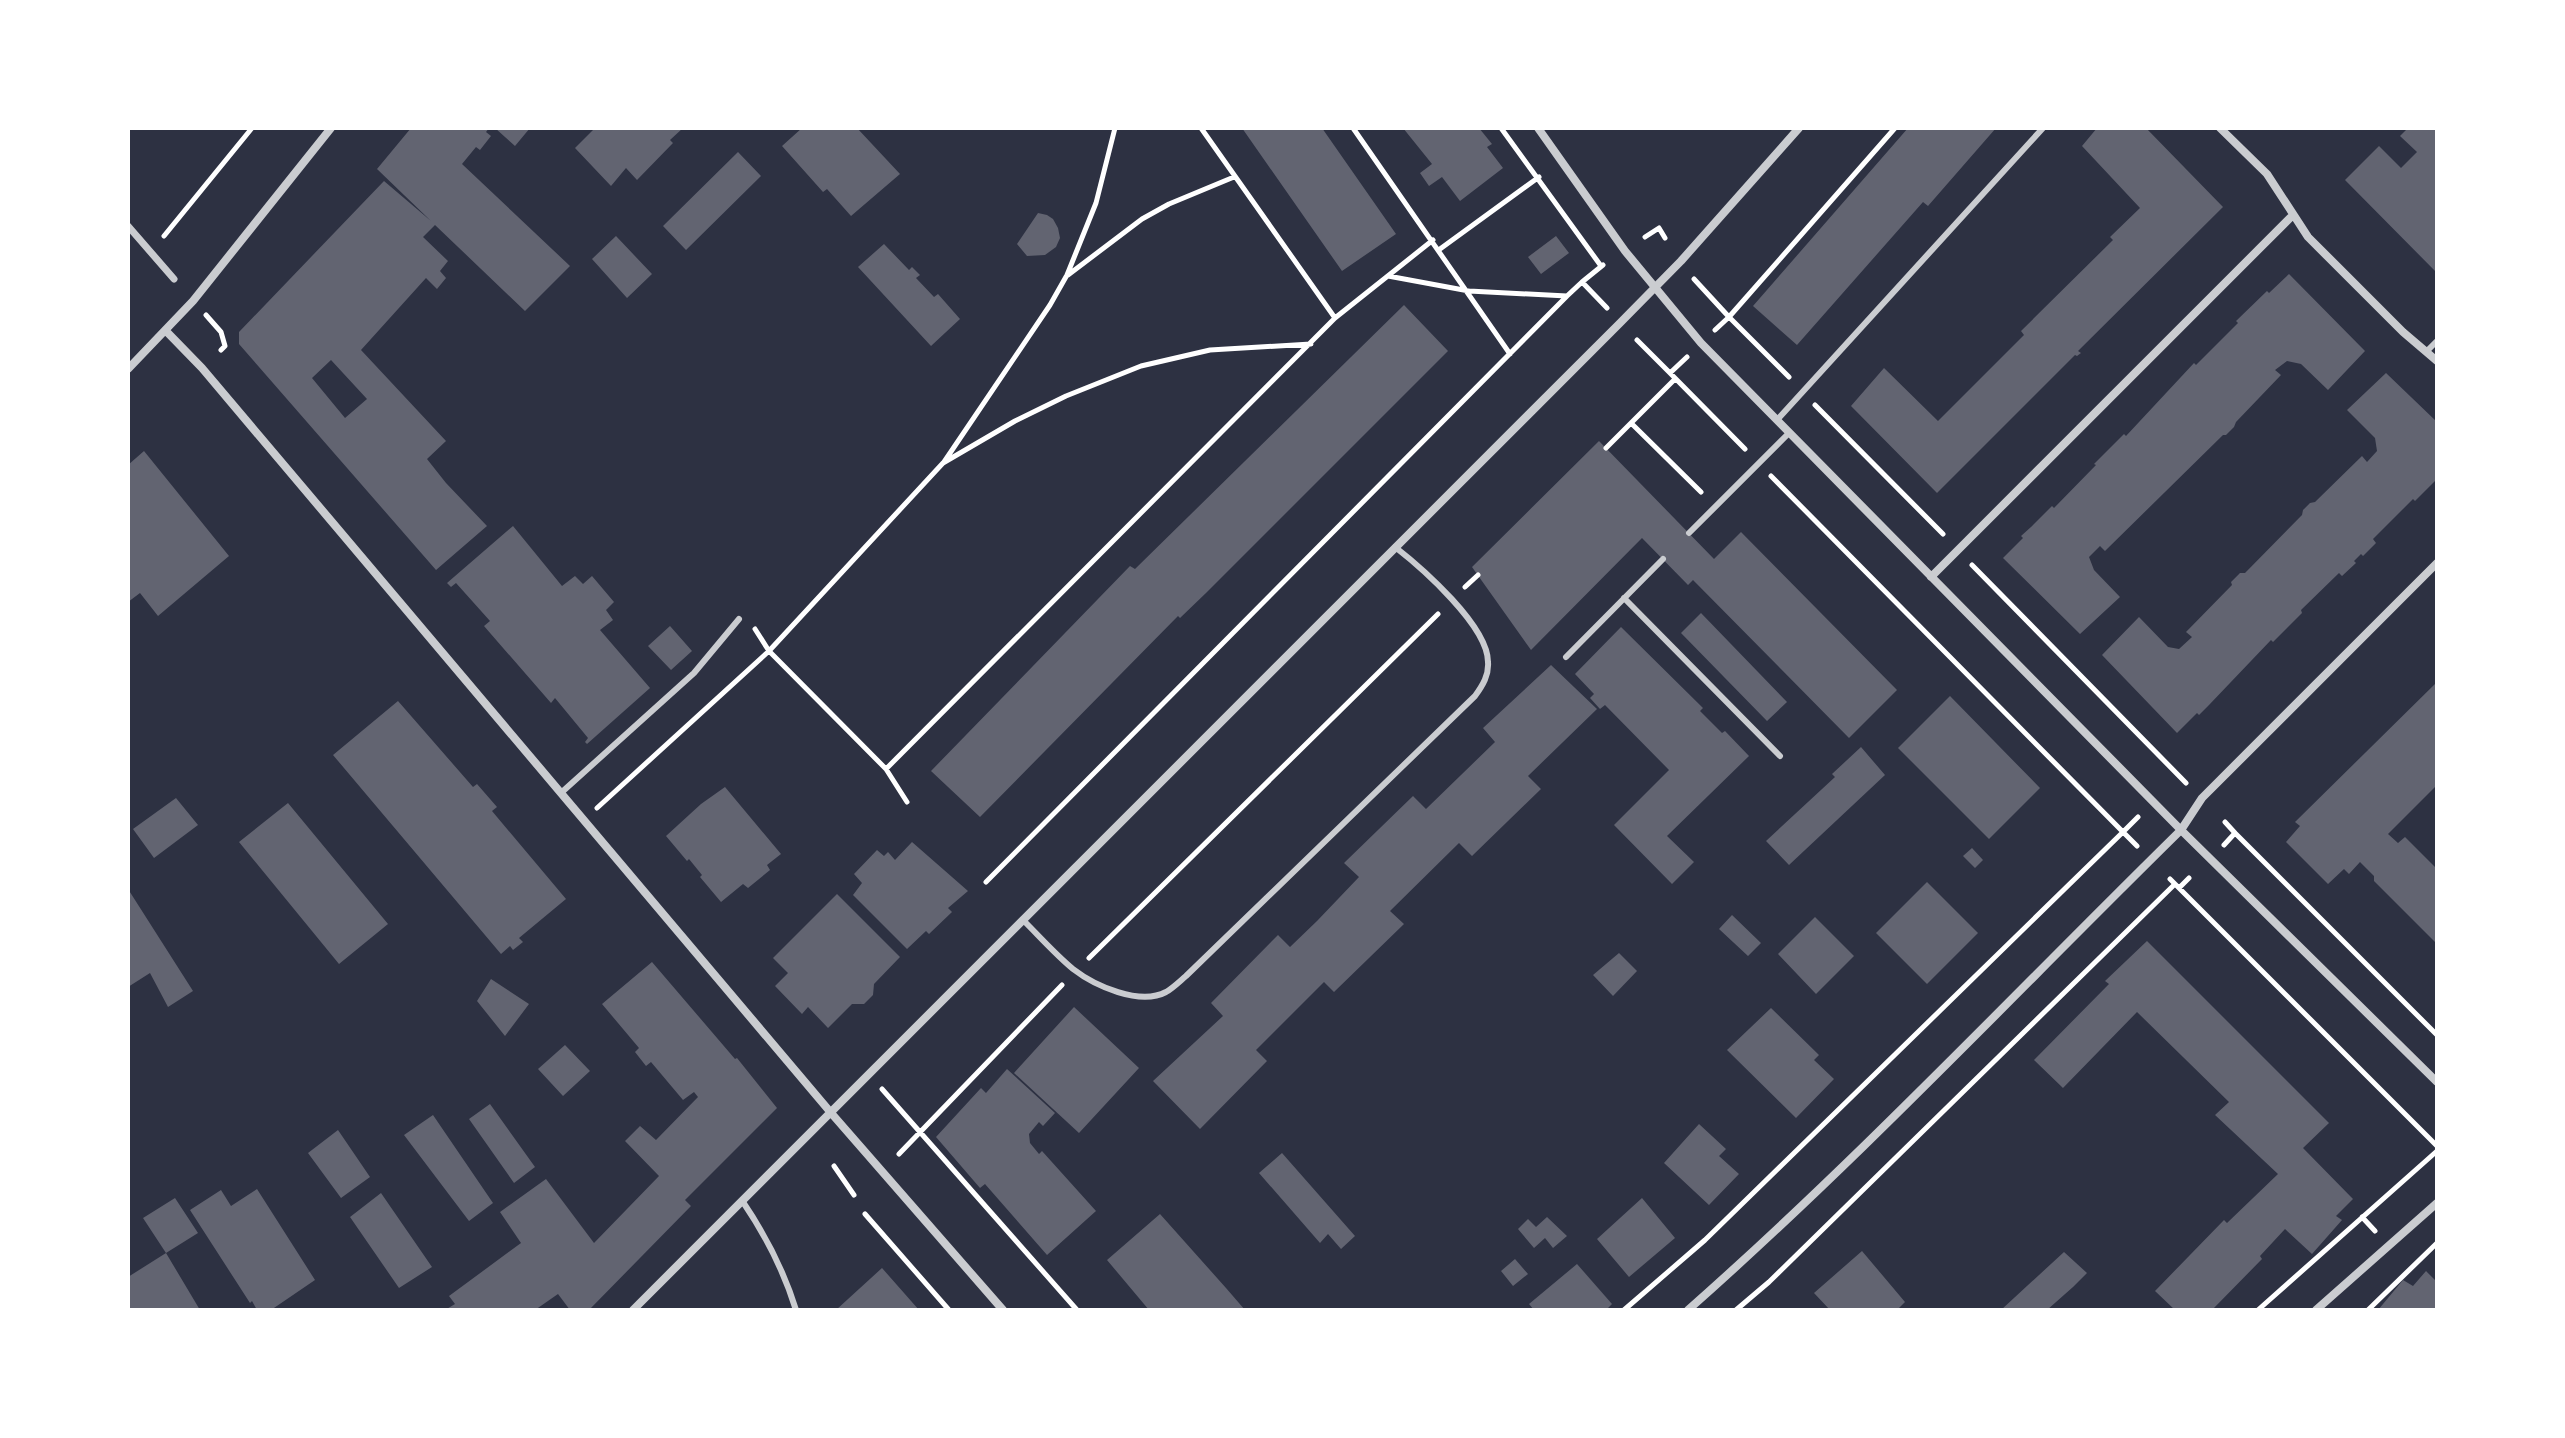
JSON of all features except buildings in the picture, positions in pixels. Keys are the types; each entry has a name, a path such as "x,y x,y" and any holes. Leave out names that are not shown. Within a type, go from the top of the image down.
{"street":[{"path":"128,369 193,301 331,128"},
{"path":"1538,128 1654,288 1701,343 2181,830 2437,1082"},
{"path":"633,1310 1681,261 1799,128"},
{"path":"2220,128 2267,174 2308,237 2437,361"},
{"path":"1931,577 2292,216"},
{"path":"128,226 174,279"},
{"path":"166,331 202,368 832,1114 1003,1310"},
{"path":"1688,1310 1826,1182 2181,830 2202,798 2437,563"},
{"path":"2316,1310 2437,1203"}],"lane":[{"path":"1777,420 2043,128"},
{"path":"2427,351 2437,341"},
{"path":"1689,533 1789,433"},
{"path":"1024,921 1075,971 1112,990 1148,998 1166,992 1475,696 1487,674 1489,658 1476,631 1452,600 1417,564 1395,547"},
{"path":"1566,657 1663,559"},
{"path":"1624,598 1780,756"},
{"path":"562,792 694,673 739,619"},
{"path":"743,1202 762,1231 787,1282 796,1310"}],"path":[{"path":"151,253 252,128"},
{"path":"585,819 769,651 943,463 1067,275 1096,203 1115,128"},
{"path":"1201,128 1335,318"},
{"path":"1353,128 1511,354"},
{"path":"1501,128 1601,266"},
{"path":"1440,249 1561,161"},
{"path":"1067,275 1142,219 1169,204 1234,177"},
{"path":"1645,237 1659,228 1665,238"},
{"path":"886,769 1335,318 1433,240"},
{"path":"986,882 1567,296 1612,259"},
{"path":"1387,276 1469,291 1567,296"},
{"path":"1694,279 1729,317 1712,333"},
{"path":"1582,282 1608,309"},
{"path":"205,314 221,332 225,346 221,350"},
{"path":"1637,340 2137,846"},
{"path":"943,463 1015,421 1066,396 1141,366 1210,350 1311,344"},
{"path":"1670,373 1687,356"},
{"path":"1606,448 1675,379"},
{"path":"1631,423 1716,506"},
{"path":"1967,560 2187,784"},
{"path":"899,1154 1075,971 1478,575"},
{"path":"753,625 769,651 886,769 907,802"},
{"path":"2173,781 2179,775"},
{"path":"1624,1310 1705,1240 2139,816"},
{"path":"2225,822 2437,1035"},
{"path":"2223,845 2235,833"},
{"path":"1736,1310 1769,1282 2175,884 2189,878"},
{"path":"2175,884 2437,1148 2258,1310"},
{"path":"882,1089 1077,1310"},
{"path":"834,1166 854,1195"},
{"path":"865,1214 949,1310"},
{"path":"2362,1217 2377,1233"},
{"path":"2368,1310 2437,1243"}]}
